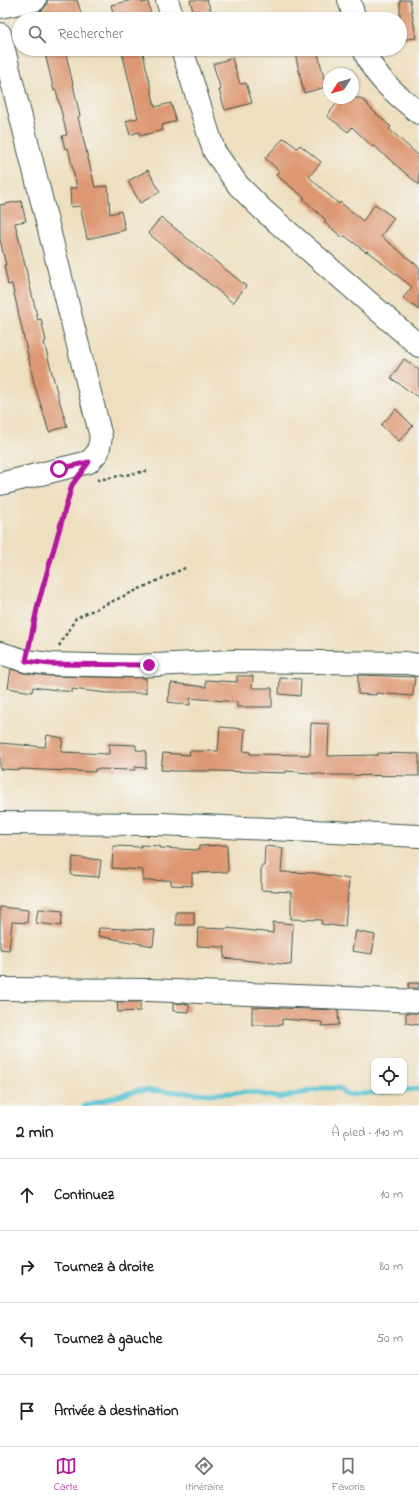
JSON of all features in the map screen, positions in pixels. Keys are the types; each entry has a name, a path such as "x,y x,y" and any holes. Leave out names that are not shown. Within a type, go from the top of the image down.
{"street":[{"path":"0,7 35,0"},
{"path":"167,0 171,12"},
{"path":"349,0 353,12"},
{"path":"0,34 101,437 98,452 89,462 0,484"},
{"path":"184,56 214,151 238,185 263,210 419,346"},
{"path":"366,56 387,87 419,113"},
{"path":"0,652 26,661 50,664 135,666 233,661 406,663 419,665"},
{"path":"0,823 161,824 419,836"},
{"path":"0,989 149,990 419,1002"}],"path":[{"path":"26,661 38,604 72,485 89,462"},
{"path":"50,664 61,642 76,618 186,568"}],"building":[{"path":"47,0 77,0 81,12 37,12 43,10 47,4"},
{"path":"133,0 141,0 142,3 148,2 150,12 113,12 111,5"},
{"path":"190,0 207,0 211,12 193,12"},
{"path":"400,0 410,0 416,38 407,39 407,12 400,12"},
{"path":"46,56 67,56 80,116 78,117 95,187 108,186 110,214 121,211 125,230 87,239 80,206 71,207 70,188 77,188 68,148 65,149 62,136 67,135 56,90 54,91"},
{"path":"123,56 144,56 155,107 171,103 176,121 162,125 163,130 140,136 139,132 130,135 126,121 138,118"},
{"path":"296,56 319,56 323,74 323,88 304,93"},
{"path":"232,58 240,84 246,83 252,103 225,110 213,64"},
{"path":"360,98 368,104 368,106 391,127 389,129 419,156 419,185 374,146 373,147 352,127 348,132 327,116 336,104 359,104"},
{"path":"284,138 297,148 300,145 321,162 309,177 339,204 340,202 363,221 375,204 394,218 381,236 419,267 419,310 403,298 412,287 367,251 366,252 345,236 343,238 324,222 326,220 303,199 305,198 276,175 279,171 265,158"},
{"path":"148,170 160,192 140,203 128,181"},
{"path":"21,201 26,221 15,223 38,320 41,319 46,341 44,342 67,426 49,432 34,383 12,284 8,285 4,265 6,265 0,240 0,205"},
{"path":"161,217 246,286 233,303 148,233"},
{"path":"404,359 419,370 419,398 391,378"},
{"path":"396,409 413,426 399,441 381,425"},
{"path":"11,669 24,673 50,676 146,678 146,693 107,693 72,689 72,692 33,687 32,692 8,688"},
{"path":"358,675 415,677 413,696 376,693 376,695 358,694"},
{"path":"237,676 253,676 252,688 272,688 272,707 237,707 237,702 190,698 190,705 168,702 171,683 206,687 206,680 237,682"},
{"path":"280,678 301,679 300,696 279,694"},
{"path":"311,723 329,724 328,756 378,755 378,753 419,754 419,776 332,775 286,771 286,773 161,770 163,753 190,755 189,751 218,751 220,727 245,729 243,751 250,752 250,754 310,755"},
{"path":"47,735 63,738 61,752 109,754 109,744 136,745 136,750 146,751 146,768 135,767 135,770 95,769 95,772 0,769 0,743 45,747"},
{"path":"141,845 160,846 160,848 199,850 199,846 227,845 228,872 192,873 192,886 171,885 171,880 143,881 143,870 112,868 113,846 141,847"},
{"path":"265,846 283,848 281,872 314,873 349,879 345,927 321,924 322,920 291,919 291,892 261,890 261,866 264,866"},
{"path":"73,857 101,860 99,877 71,875"},
{"path":"0,907 28,910 27,923 12,922 9,950 0,949"},
{"path":"38,909 63,911 61,926 36,923"},
{"path":"176,912 194,912 194,925 176,925"},
{"path":"273,922 293,924 291,965 224,958 225,947 197,946 198,928 227,928 273,933"},
{"path":"99,928 155,930 153,946 98,936"},
{"path":"356,931 375,935 372,954 352,951"},
{"path":"409,983 419,983 419,988 408,988"},
{"path":"117,1002 140,1002 140,1011 118,1012"},
{"path":"173,1003 189,1004 189,1012 173,1011"},
{"path":"252,1007 338,1010 339,1025 322,1026 322,1022 282,1019 282,1025 252,1025"},
{"path":"406,1013 419,1013 419,1025 406,1023"}],"waterway":[{"path":"84,1106 139,1090 210,1094 250,1092 280,1098 324,1088 339,1088 347,1095 371,1093"},
{"path":"407,1090 419,1089"}],"route":[{"path":"59,469 89,462 72,485 38,604 26,661 50,664 149,665"}]}
